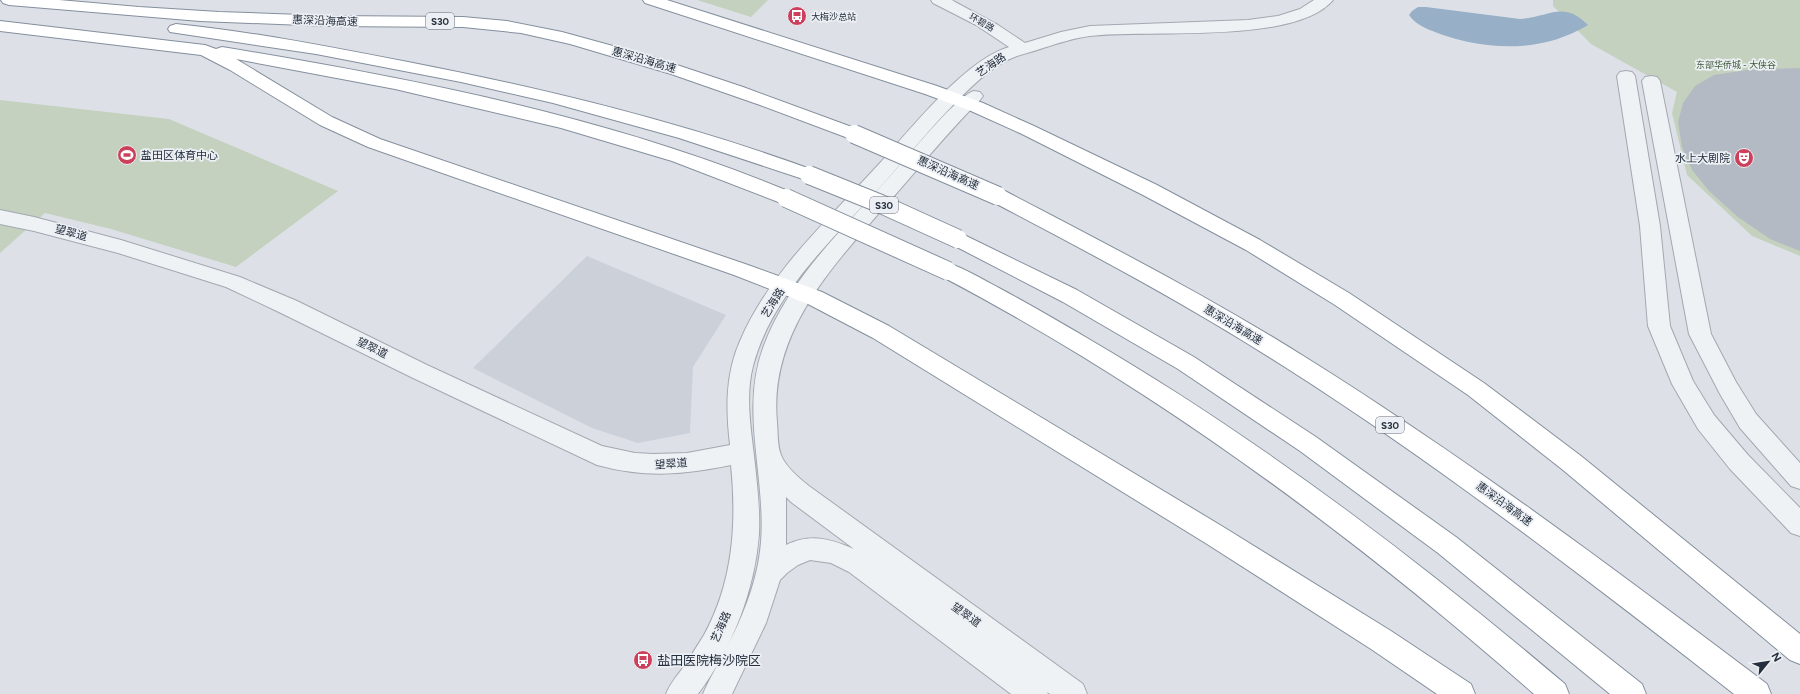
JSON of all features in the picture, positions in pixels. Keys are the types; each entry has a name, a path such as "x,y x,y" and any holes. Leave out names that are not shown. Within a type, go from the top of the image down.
{"highway":[{"name":"惠深沿海高速","path":"8,0 185,16 367,22 444,21 508,26 585,43 672,68 751,94 854,134 998,196 1106,251 1227,321 1349,397 1498,499 1628,594 1757,694"},
{"path":"651,0 959,100 1028,130 1187,209 1253,245 1379,323 1476,389 1560,454 1800,651"},
{"name":"S30","path":"0,11 210,33 336,53 455,76 643,120 726,145 809,175 881,204 958,239 1070,296 1179,359 1308,444 1447,545 1632,694"},
{"path":"0,26 205,50 373,79 598,132 680,157 786,198 948,271 1030,314 1153,389 1265,465 1389,556 1463,615 1555,694"},
{"path":"205,50 236,66 326,121 374,143 793,289 881,332 1216,536 1381,640 1461,694"}],"street":[{"name":"环碧路","path":"939,0 978,20 1022,49"},
{"path":"1022,49 1065,36 1093,31 1215,27 1261,23 1283,19 1311,10 1325,0"},
{"name":"艺海路","path":"680,694 714,644 726,618 735,592 745,545 747,522 738,399 741,369 758,327 793,289 830,257 959,100 986,85 1018,61 1022,54 1022,49"},
{"path":"1626,76 1650,226 1659,326 1683,384 1706,422 1739,462 1800,525"},
{"path":"1651,81 1700,334 1728,388 1748,421 1777,455 1800,478"},
{"name":"望翠道","path":"0,217 34,224 121,247 233,282 289,307 419,371 597,455 632,464 663,466 695,462 742,453"},
{"name":"艺海路","path":"717,694 746,638 768,574 773,549 774,530 770,459 764,412 767,373 774,350 790,314 793,289"},
{"name":"望翠道","path":"770,459 788,484 800,494 1073,694"},
{"name":"望翠道","path":"768,574 778,562 788,555 798,551 812,549 830,550 844,555 1034,694"}],"shaded area":[{"path":"587,256 726,315 693,367 690,433 638,443 592,428 473,368"}],"green space":[{"path":"697,0 768,0 751,17"},
{"name":"东部华侨城 - 大侠谷","path":"1553,0 1800,0 1800,256 1752,236 1687,175 1672,113 1677,92 1591,44 1553,6"},
{"name":"盐田区体育中心","path":"0,100 169,119 338,191 236,267 111,229 45,213 0,253"}],"water":[{"path":"1418,7 1520,19 1563,12 1571,13 1579,17 1588,25 1571,34 1535,44 1498,46 1479,44 1443,35 1415,22 1409,15"}],"building":[{"name":"水上大剧院","path":"1800,68 1800,251 1770,239 1738,217 1710,192 1692,170 1682,147 1678,122 1683,103 1695,86 1714,75 1747,70"}],"place":[{"name":"大梅沙总站","path":"797,16"},
{"name":"盐田区体育中心","path":"127,155"},
{"name":"水上大剧院","path":"1744,158"},
{"name":"盐田医院梅沙院区","path":"643,660"}]}
